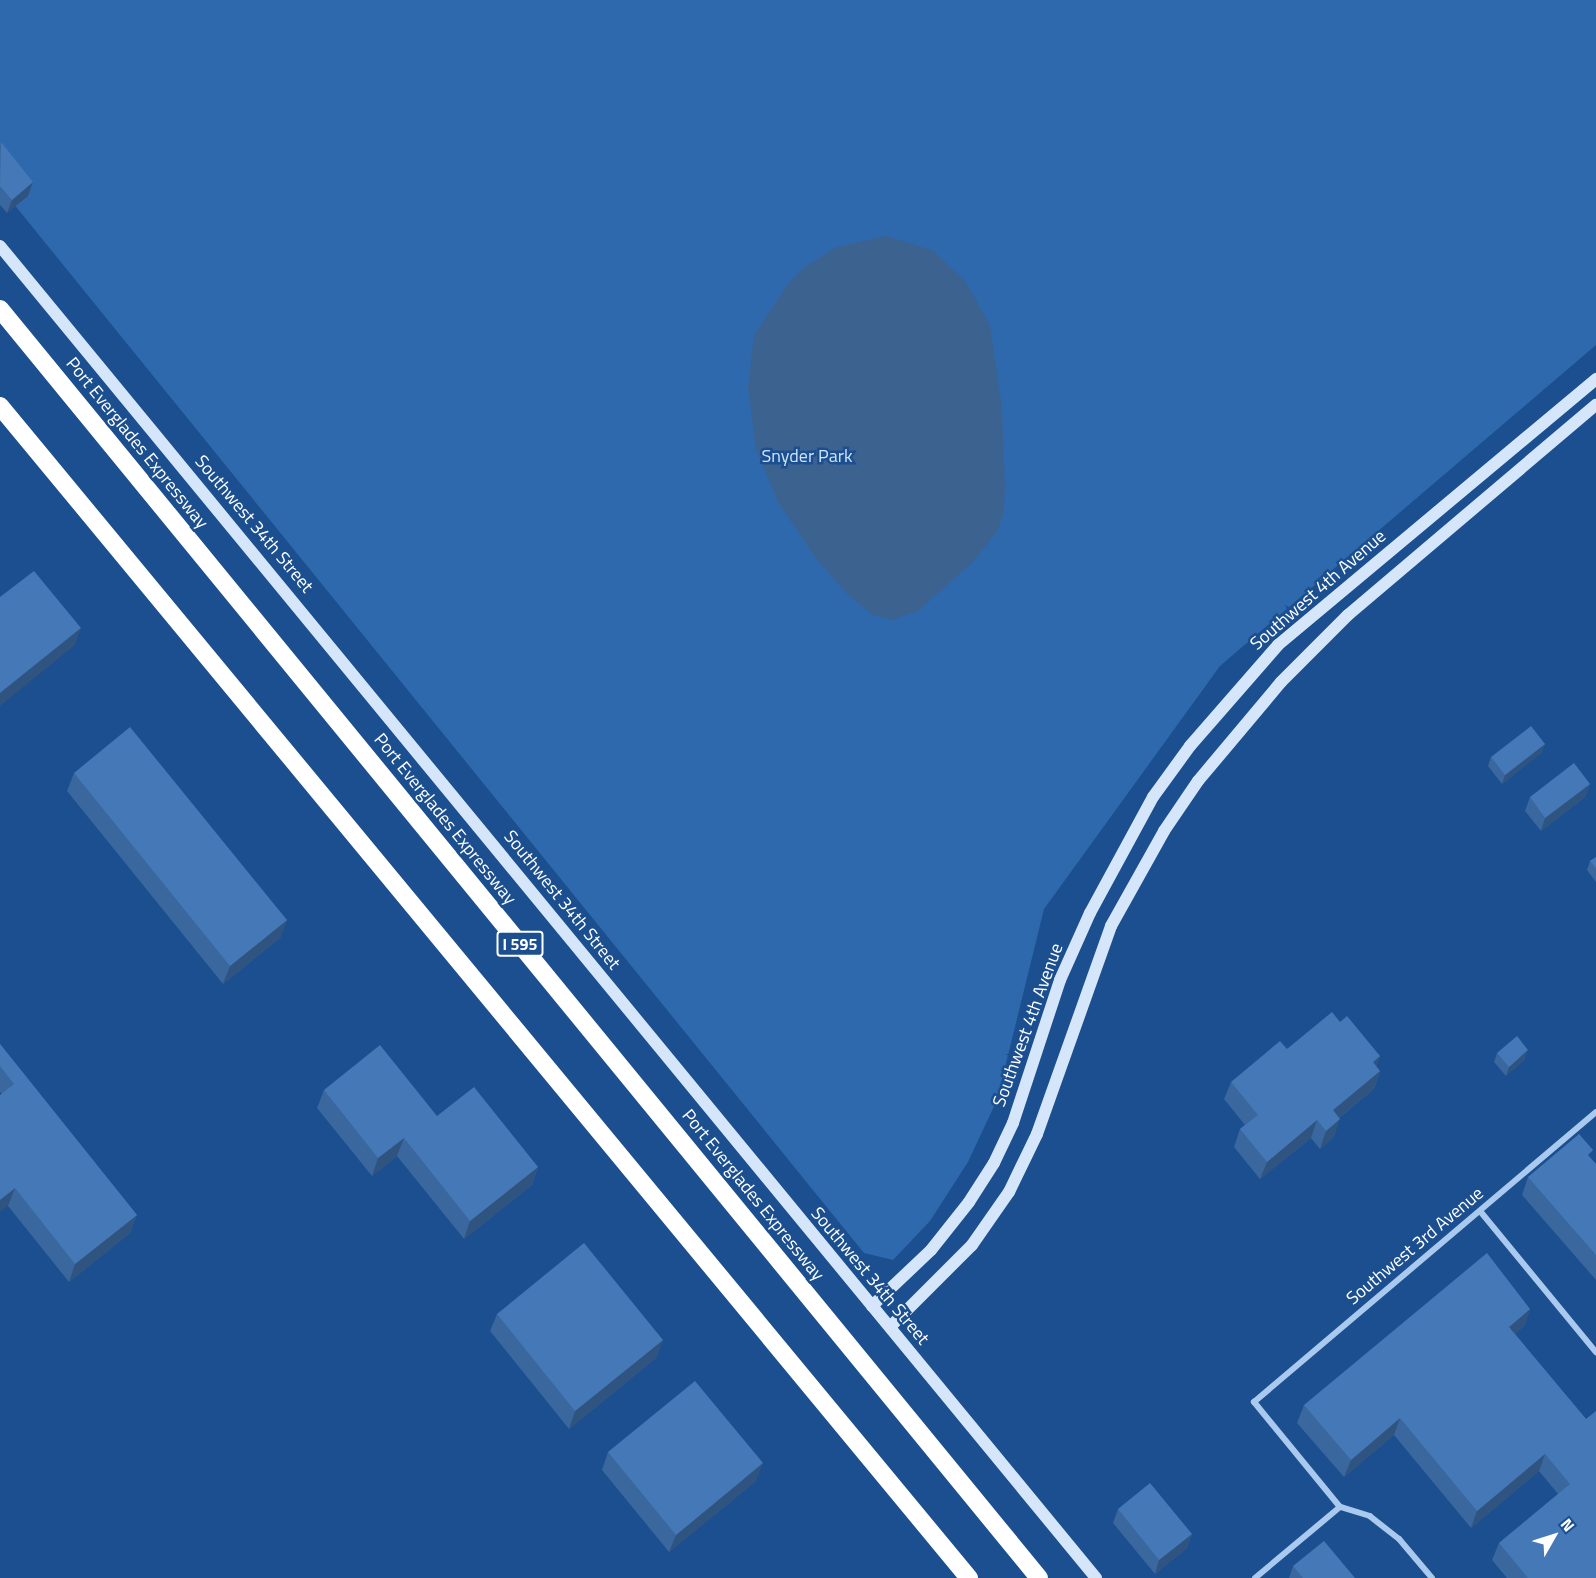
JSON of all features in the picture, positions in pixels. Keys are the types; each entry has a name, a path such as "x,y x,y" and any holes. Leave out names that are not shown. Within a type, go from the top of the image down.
{"highway":[{"name":"Port Everglades Expressway","path":"0,309 1040,1578"},
{"path":"0,406 969,1578"}],"street":[{"name":"Southwest 34th Street","path":"0,246 1096,1578"},
{"name":"Southwest 4th Avenue","path":"872,1306 931,1250 969,1202 993,1163 1013,1123 1060,980 1090,913 1153,797 1190,746 1278,645 1596,379"},
{"path":"890,1327 972,1245 1009,1192 1037,1134 1111,926 1164,831 1198,781 1281,682 1348,615 1596,405"},
{"name":"Southwest 3rd Avenue","path":"1340,1507 1254,1402 1596,1112"},
{"path":"1480,1211 1596,1352"},
{"path":"1255,1578 1340,1507 1370,1515 1399,1539 1432,1578"}],"green space":[{"name":"Snyder Park","path":"0,0 1596,0 1596,345 1220,666 1044,909 997,1100 968,1162 930,1221 893,1260 864,1253 0,187"}],"shaded area":[{"path":"886,236 932,250 966,282 990,325 1002,408 1005,485 1004,512 998,530 974,561 918,611 892,620 873,615 848,595 815,557 778,502 756,449 748,387 754,335 790,281 806,266 837,247"}],"building":[{"path":"1,142 33,182 12,200 0,186"},
{"path":"34,571 81,628 0,693 0,597"},
{"path":"1531,726 1545,744 1505,775 1491,757"},
{"path":"130,727 287,920 230,966 74,773"},
{"path":"1574,763 1590,784 1545,818 1530,797"},
{"path":"1596,857 1596,868 1590,861"},
{"path":"1332,1012 1340,1022 1347,1016 1380,1056 1373,1062 1380,1071 1333,1110 1340,1119 1326,1131 1317,1120 1267,1162 1240,1129 1258,1115 1231,1082 1280,1041 1287,1049"},
{"path":"1517,1036 1528,1050 1509,1067 1497,1053"},
{"path":"0,1044 137,1215 75,1264 15,1188 0,1200 0,1095 14,1084 0,1066"},
{"path":"380,1045 437,1116 474,1087 538,1167 470,1221 404,1138 378,1158 324,1090"},
{"path":"1579,1134 1593,1150 1588,1155 1596,1164 1596,1255 1528,1177"},
{"path":"584,1243 663,1340 575,1411 497,1314"},
{"path":"1487,1253 1530,1309 1509,1327 1586,1419 1596,1411 1596,1578 1528,1578 1499,1543 1570,1484 1545,1454 1477,1511 1400,1418 1351,1460 1304,1405"},
{"path":"695,1381 763,1463 676,1535 608,1452"},
{"path":"1150,1483 1192,1534 1159,1560 1118,1509"},
{"path":"1324,1541 1355,1578 1303,1578 1293,1566"}]}
